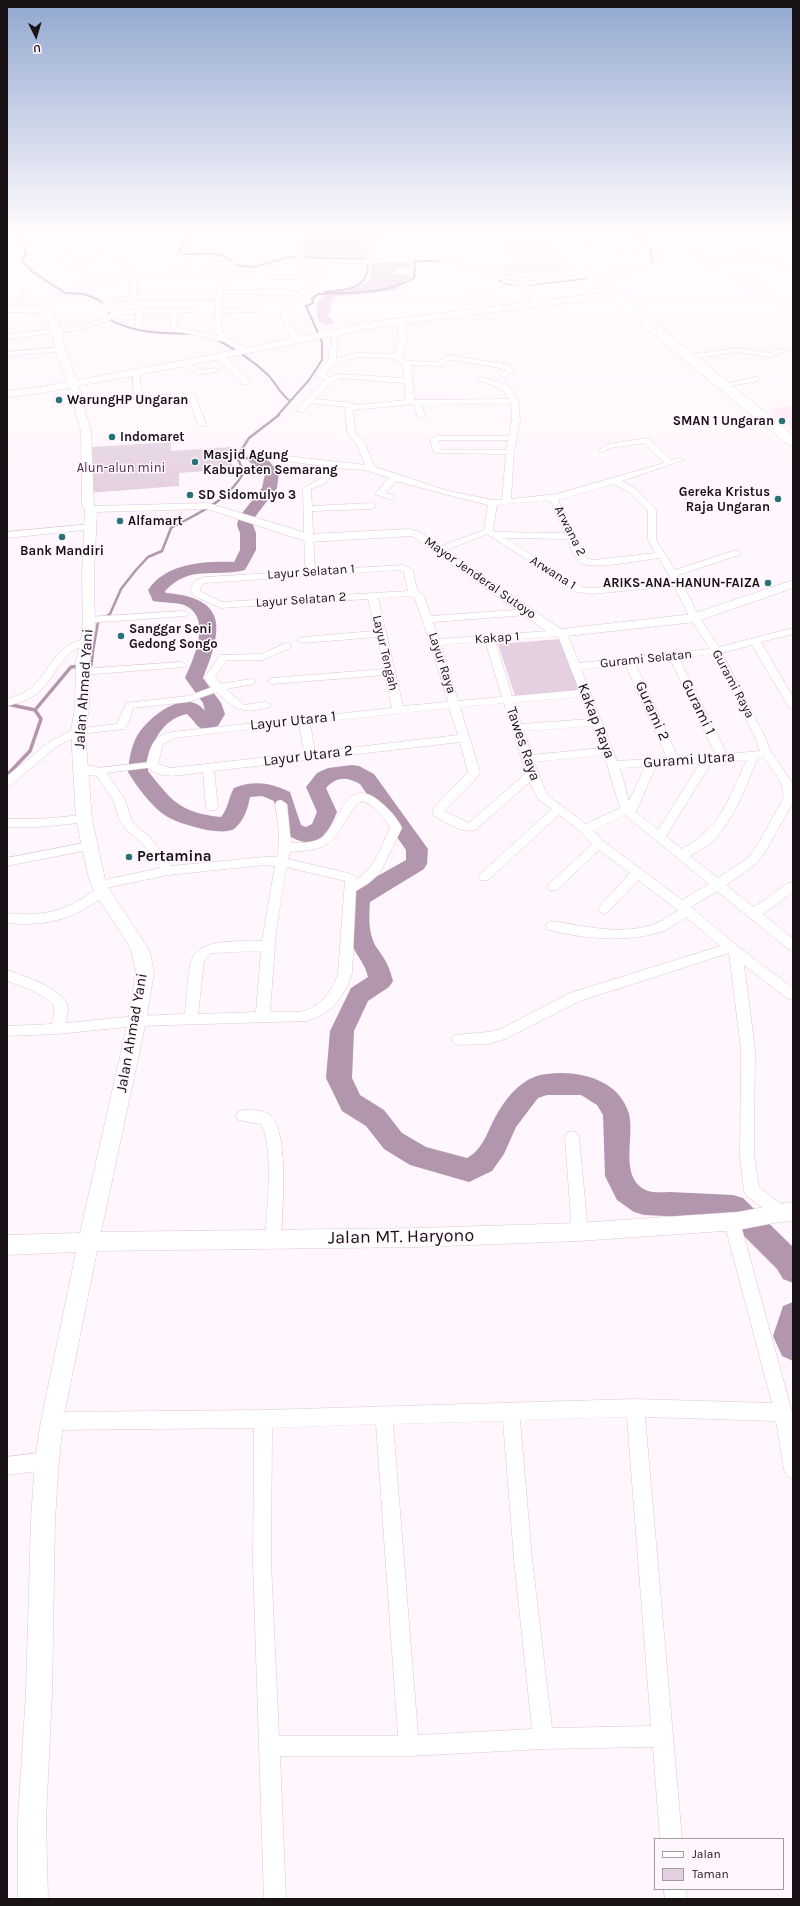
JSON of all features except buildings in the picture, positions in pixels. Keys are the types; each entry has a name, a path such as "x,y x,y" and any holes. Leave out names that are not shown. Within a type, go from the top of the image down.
{"highway":[{"path":"647,320 789,435"},
{"path":"669,338 696,356 789,435"}],"main road":[{"path":"7,394 35,391 185,363 311,337 409,320"}],"street":[{"name":"Jalan Ahmad Yani","path":"33,1899 32,1820 39,1692 43,1519 47,1461 52,1421 137,1021 145,972 141,953 134,939 101,888 89,846 84,819 78,731 82,708 82,668 86,642 96,619 88,574 91,510 88,499 86,432 73,383 60,349 57,331 52,320"},
{"path":"7,337 80,328 105,320"},
{"path":"138,327 139,320"},
{"path":"174,320 174,326 177,330 227,340"},
{"path":"218,320 217,330 240,352"},
{"path":"286,320 297,340"},
{"path":"398,356 403,339 400,321"},
{"path":"332,362 334,333"},
{"path":"7,354 60,349"},
{"path":"696,356 738,350 765,355 785,350"},
{"path":"477,361 484,354"},
{"path":"398,356 356,355 332,362 319,375 330,378 344,376 364,379 409,381"},
{"path":"219,356 246,382"},
{"path":"398,356 400,360 407,363 440,364 448,358 477,361 507,367 510,371 504,375"},
{"path":"185,363 197,372 215,370"},
{"path":"407,363 409,381 414,402 421,416"},
{"path":"134,372 138,393 142,398 190,395 202,424"},
{"path":"300,411 330,378"},
{"path":"480,379 506,388 507,393 514,401 516,424 510,452 506,501"},
{"path":"730,384 755,379"},
{"path":"309,401 345,404 356,407"},
{"path":"371,469 361,444 351,432 348,410 356,407 414,402 514,401"},
{"path":"510,452 442,452 437,451 434,439 512,438"},
{"path":"604,450 604,448 608,446 646,440 669,463"},
{"path":"260,455 371,469 394,478 464,497 493,503 553,498 615,481 680,460"},
{"path":"310,572 307,509 308,486 323,481 334,465"},
{"path":"390,497 379,494 394,478"},
{"name":"Gurami Raya","path":"552,926 598,932 626,933 648,931 660,927 684,908 752,861 763,846 789,799 790,792 788,785 780,772 766,753 760,738 716,651 695,618 675,578 661,556 651,536 653,519 652,510 633,491 615,481"},
{"name":"Arwana 2","path":"553,498 582,558 591,563 661,556"},
{"path":"490,533 493,503"},
{"path":"307,509 372,506"},
{"name":"Mayor Jenderal Sutoyo","path":"91,510 211,507 290,533 408,532 418,535 560,633"},
{"path":"7,535 91,527"},
{"path":"439,550 490,533 571,536"},
{"name":"Arwana 1","path":"490,533 580,590 592,591 675,578 736,553"},
{"name":"Layur Selatan 1","path":"195,589 199,582 205,580 404,567 408,570 413,592"},
{"path":"560,633 695,618 793,584"},
{"name":"Layur Selatan 2","path":"195,589 197,594 221,605 413,592"},
{"name":"Layur Raya","path":"413,592 420,596 436,642 474,772 438,811 440,814 462,826 471,827 533,773"},
{"name":"Layur Tengah","path":"372,595 398,710"},
{"path":"427,619 528,612"},
{"path":"96,619 184,614"},
{"name":"Gurami Selatan","path":"576,667 716,651 793,632"},
{"name":"Kakap 1","path":"436,642 560,633"},
{"name":"Kakap Raya","path":"560,633 576,667 608,751 628,812"},
{"path":"302,640 381,634"},
{"name":"Tawes Raya","path":"489,638 517,728 543,797 558,810 586,829 599,844 684,908 734,950 793,995"},
{"path":"8,701 23,697 35,690 63,653 73,644 86,642"},
{"path":"755,642 793,706"},
{"path":"266,705 246,708 239,707 220,687 211,681 210,677 222,658 263,657 286,646"},
{"name":"Gurami 1","path":"673,656 724,758"},
{"name":"Gurami 2","path":"629,661 674,761"},
{"path":"82,668 181,665"},
{"path":"272,681 389,672"},
{"path":"7,782 52,745 78,731 120,727 123,724 127,707 135,703 178,700 199,696 220,687 250,682"},
{"name":"Layur Utara 1","path":"152,765 158,743 166,736 455,704 508,701 585,693"},
{"path":"304,720 310,756"},
{"path":"517,728 596,722"},
{"name":"Layur Utara 2","path":"152,765 160,770 170,772 464,738"},
{"path":"528,759 608,751"},
{"name":"Gurami Utara","path":"613,765 754,756 766,753"},
{"path":"682,855 704,842 715,831 735,796 754,756"},
{"path":"659,837 708,759"},
{"path":"586,829 628,812 652,763"},
{"path":"80,770 97,771 152,765"},
{"path":"208,768 212,807"},
{"path":"97,771 120,800 125,819 129,826 146,840 168,872"},
{"path":"285,848 326,841 332,834 352,801 366,798 375,802 394,823 396,828 395,832 376,870 365,880 350,889"},
{"path":"263,1016 267,946 281,862 285,848 285,832 281,804"},
{"path":"484,877 558,810"},
{"path":"628,812 793,946"},
{"path":"7,823 39,823 84,819"},
{"path":"552,887 599,844"},
{"path":"7,862 89,846"},
{"path":"7,918 32,921 50,918 77,909 101,888 168,872 247,862 281,862 348,877 351,879 345,973 340,987 318,1012 307,1016 263,1016 137,1021 57,1029 7,1031"},
{"path":"604,909 637,873"},
{"path":"754,914 792,886"},
{"path":"191,1019 198,960 202,953 213,948 267,946"},
{"path":"459,1039 488,1038 505,1033 575,997 734,950 748,1049 747,1155 752,1191 786,1212"},
{"path":"7,975 52,995 60,1002 61,1009 57,1029"},
{"path":"243,1116 260,1116 268,1120 274,1137 275,1178 273,1240"},
{"path":"572,1137 580,1232"},
{"name":"Jalan MT. Haryono","path":"7,1245 580,1232 735,1221 759,1218 786,1212"},
{"path":"735,1221 783,1412 793,1470"},
{"path":"52,1421 263,1419 635,1408 783,1412"},
{"path":"635,1408 671,1838"},
{"path":"512,1412 523,1559 543,1739"},
{"path":"384,1416 409,1746"},
{"path":"263,1419 262,1564 275,1899"},
{"path":"7,1466 47,1461"},
{"path":"269,1746 409,1746 543,1739 663,1736"}],"shaded area":[{"path":"793,405 793,430 768,410"}],"green space":[{"path":"332,320 334,324 326,325 319,321"},
{"name":"Alun-alun mini","path":"171,442 171,451 230,447 233,469 179,473 179,486 88,493 91,447"},
{"path":"561,639 581,690 515,696 498,644"}],"waterway":[{"path":"111,320 127,327 148,332 192,334"},
{"path":"277,416 309,380 322,360 322,342 312,320"},
{"path":"216,339 243,355 262,369 271,378 283,395 290,401"},
{"path":"237,457 249,438 279,415"},
{"path":"92,657 98,622 110,614 121,589 148,557 162,551 171,528 212,505 230,491 244,472 237,457"},
{"path":"237,457 254,459"},
{"path":"254,459 264,464 272,473 269,488 247,517 245,525 248,533 248,550 239,567 194,569 183,572 173,576 156,590 159,597 189,601 199,607 205,615 208,625 208,636 202,659 194,678 212,703 216,714 211,722 205,724 197,713 191,708 179,709 166,716 149,732 146,737 140,754 138,772 158,797 171,810 184,817 205,822 226,824 237,811 241,793 252,789 262,789 272,792 283,797 292,829 307,836 320,828 327,812 316,787 324,778 335,773 352,771 367,779 417,849 416,864 359,898 357,921 364,946 377,964 381,981 359,995 342,1031 339,1078 351,1103 375,1118 393,1141 419,1157 469,1170 483,1163 495,1146 506,1121 529,1091 546,1084 585,1085 606,1097 616,1114 618,1176 627,1191 644,1203 733,1207 787,1260 793,1270"},
{"path":"35,710 71,667 91,665 92,656"},
{"path":"7,704 35,710"},
{"path":"7,775 30,751 41,719 35,710"},
{"path":"793,1316 788,1336 793,1346"}],"place":[{"name":"WarungHP Ungaran","path":"59,400"},
{"name":"SMAN 1 Ungaran","path":"782,421"},
{"name":"Indomaret","path":"112,437"},
{"name":"Masjid Agung Kabupaten Semarang","path":"195,462"},
{"name":"SD Sidomulyo 3","path":"190,495"},
{"name":"Gereka Kristus Raja Ungaran","path":"778,499"},
{"name":"Alfamart","path":"120,521"},
{"name":"Bank Mandiri","path":"62,537"},
{"name":"ARIKS-ANA-HANUN-FAIZA","path":"768,583"},
{"name":"Sanggar Seni Gedong Songo","path":"121,636"},
{"name":"Pertamina","path":"129,857"}]}
